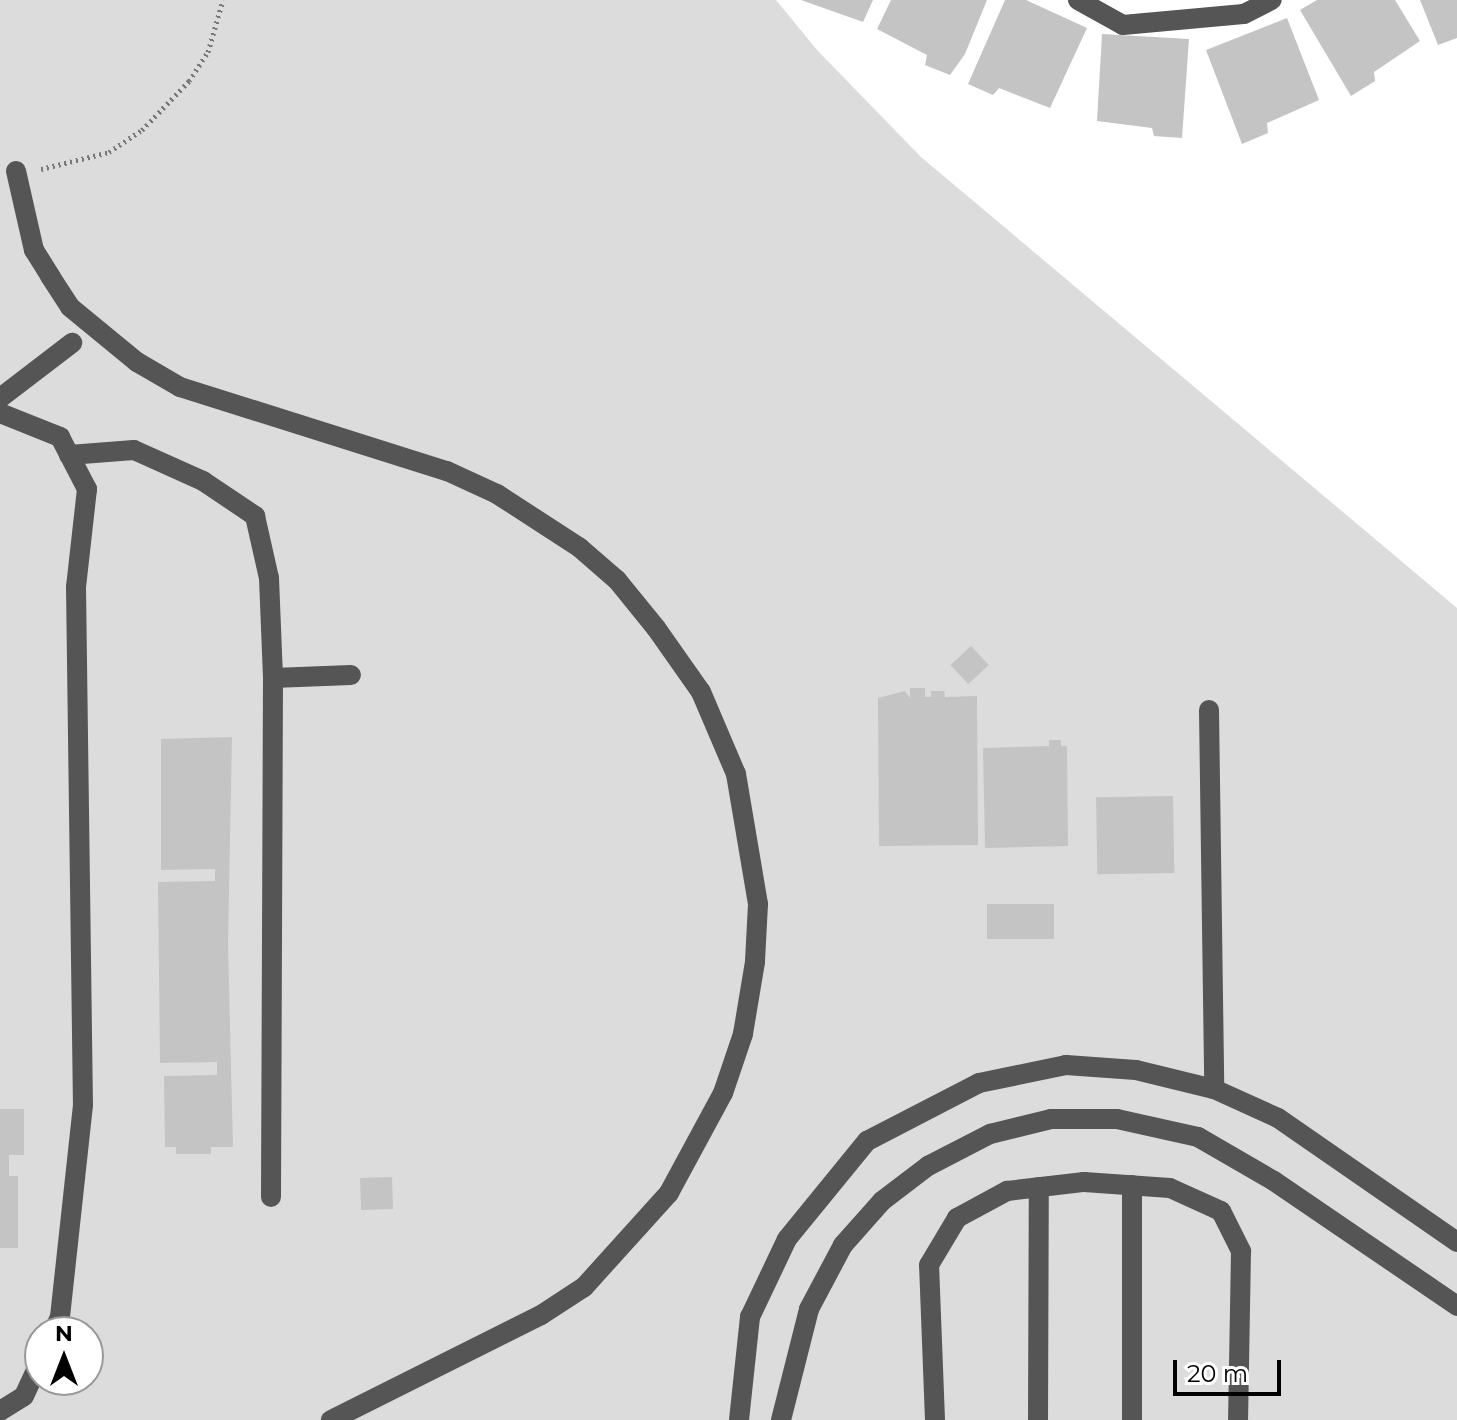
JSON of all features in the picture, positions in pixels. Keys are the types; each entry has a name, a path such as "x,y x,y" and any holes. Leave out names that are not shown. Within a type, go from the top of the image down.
{"street":[{"path":"1078,0 1123,25 1244,14 1272,0"},
{"path":"16,171 34,250 70,307 137,362 180,387 447,471 497,494 580,548 617,580 701,692 736,774 758,904 755,962 743,1034 723,1093 669,1193 584,1287 541,1315 331,1420"},
{"path":"0,398 72,343"},
{"path":"0,413 60,437 87,489 76,587 83,1105 60,1316"},
{"path":"69,455 134,450 203,481 255,516 269,578 273,678 271,1197"},
{"path":"273,678 351,675"},
{"path":"1209,710 1214,1089"},
{"path":"739,1420 750,1317 787,1239 867,1141 979,1083 1066,1065 1136,1070 1214,1089 1278,1118 1457,1242"},
{"path":"781,1420 809,1309 843,1245 882,1201 928,1166 990,1134 1051,1119 1117,1119 1198,1137 1274,1181 1457,1306"},
{"path":"935,1420 929,1265 957,1218 1007,1191 1084,1182 1170,1188 1221,1211 1241,1251 1238,1420"},
{"path":"1132,1185 1132,1420"},
{"path":"1038,1420 1039,1187"},
{"path":"0,1411 24,1396"}],"path":[{"path":"16,171 69,166 109,152 142,130 196,72 208,52 223,0"}],"shaded area":[{"path":"0,0 776,0 817,50 921,157 1457,608 1457,1420 0,1420"}],"building":[{"path":"801,0 873,0 863,22"},
{"path":"891,0 987,0 965,54 950,75 925,65 927,55 877,29"},
{"path":"1005,0 1026,0 1087,28 1050,108 999,88 993,95 968,84"},
{"path":"1317,0 1395,0 1420,41 1374,72 1375,81 1351,96 1300,10"},
{"path":"1420,0 1457,0 1457,38 1438,45"},
{"path":"1287,18 1319,100 1267,123 1268,133 1242,144 1206,50"},
{"path":"1102,34 1189,39 1182,138 1154,136 1152,128 1097,121"},
{"path":"971,646 989,665 968,684 951,665"},
{"path":"910,688 925,688 925,697 931,697 931,691 944,691 945,697 977,696 978,845 879,846 878,698 905,691 910,698"},
{"path":"232,737 228,944 233,1147 211,1147 211,1154 176,1154 176,1147 165,1147 164,1076 217,1075 217,1062 160,1063 158,882 215,881 215,869 161,870 161,739"},
{"path":"1049,740 1061,740 1061,746 1067,746 1068,846 985,848 983,748 1049,746"},
{"path":"1173,796 1174,873 1097,874 1096,797"},
{"path":"987,904 1054,904 1054,939 987,939"},
{"path":"0,1109 24,1109 24,1155 9,1155 9,1176 18,1176 18,1248 0,1248"},
{"path":"392,1177 393,1209 361,1210 360,1178"}]}
